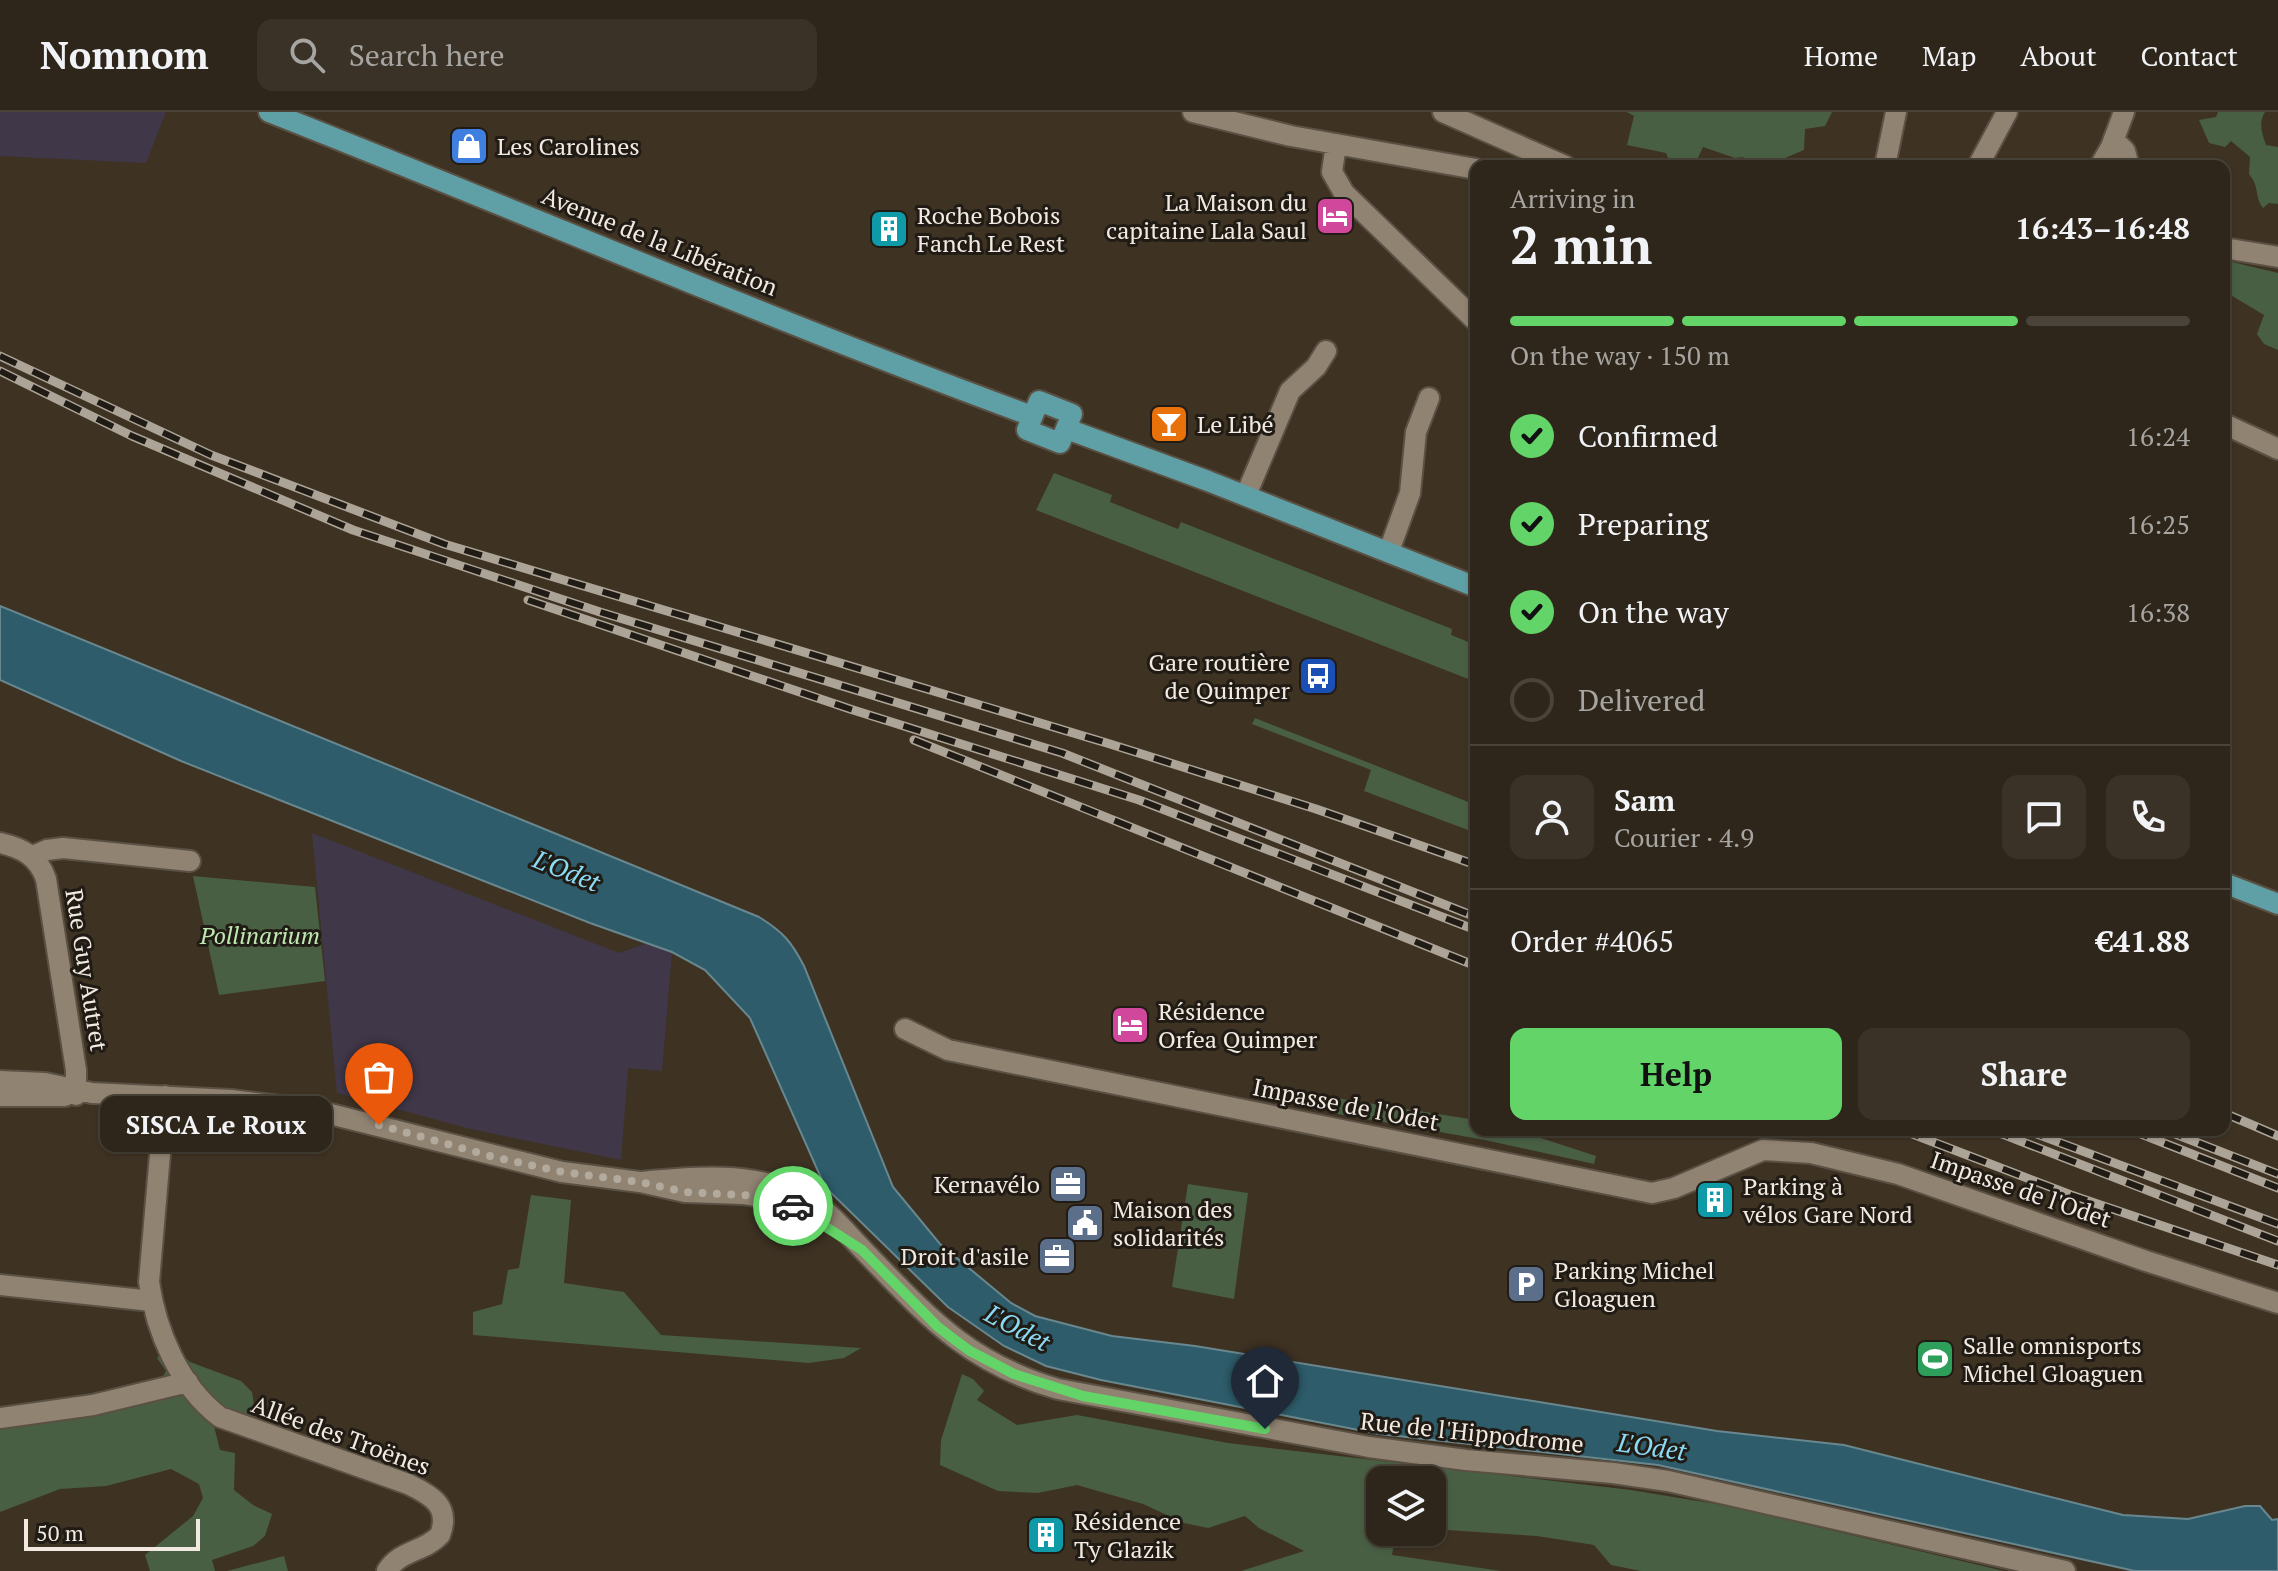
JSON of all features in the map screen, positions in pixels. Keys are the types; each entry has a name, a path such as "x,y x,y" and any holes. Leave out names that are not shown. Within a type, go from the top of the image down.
{"main road":[{"name":"Avenue de la Libération","path":"269,112 659,271 1032,416 1027,430 1060,443 1067,429 1246,495 1470,585"},
{"path":"2230,885 2278,904"}],"street":[{"path":"1193,112 1257,129 1470,168"},
{"path":"1443,112 1551,160"},
{"path":"1886,160 1896,112"},
{"path":"1981,160 2007,112"},
{"path":"2103,160 2124,112"},
{"path":"2114,140 2125,151 2127,160"},
{"path":"1336,144 1332,172 1344,193 1470,315"},
{"path":"2230,249 2278,257"},
{"path":"1246,495 1290,391 1326,351"},
{"path":"1389,551 1410,493 1416,432 1429,398"},
{"path":"2230,427 2278,449"},
{"path":"0,843 33,856 63,848 190,861"},
{"name":"Rue Guy Autret","path":"33,856 46,879 81,1092"},
{"name":"Impasse de l'Odet","path":"905,1029 948,1050 1652,1193 1674,1188 1763,1150 1811,1153 1898,1174 2146,1261 2278,1303"},
{"path":"0,1081 45,1083 81,1092"},
{"path":"0,1096 81,1092"},
{"name":"Rue de l'Hippodrome","path":"81,1092 255,1102 334,1113 527,1164 640,1182 718,1177 788,1190 829,1213 938,1327 970,1351 1014,1374 1083,1396 1322,1440 1466,1460 1668,1481 2065,1571"},
{"name":"Allée des Troënes","path":"165,1096 149,1282 166,1345 188,1382 220,1417 408,1484 434,1497 443,1510 440,1535 424,1546 401,1555 387,1571"},
{"path":"0,1285 152,1301"},
{"path":"0,1418 93,1405 188,1382"}],"shaded area":[{"path":"0,112 166,112 146,163 0,156"},
{"path":"312,833 619,953 648,943 672,952 662,1071 628,1068 621,1160 471,1129 337,1093"}],"green space":[{"path":"1627,112 1832,112 1825,126 1805,129 1804,150 1780,160 1745,160 1703,147 1697,160 1669,160 1666,153 1627,145 1634,116"},
{"path":"2218,112 2265,112 2261,124 2266,145 2278,147 2278,204 2269,203 2263,208 2260,204 2255,183 2249,174 2250,157 2231,141 2225,147 2209,143 2199,120 2216,117"},
{"path":"2230,261 2278,273 2278,350 2264,344 2257,334 2264,315 2230,295"},
{"path":"1054,473 1112,495 1110,502 1178,529 1181,522 1452,629 1451,635 1470,643 1470,680 1036,510"},
{"path":"1255,718 1470,803 1470,831 1364,791 1371,770 1252,724"},
{"name":"Pollinarium","path":"193,876 315,887 325,981 219,995"},
{"path":"1336,1098 1470,1119 1470,1136 1534,1136 1596,1156 1594,1164 1485,1140 1338,1114"},
{"path":"1188,1184 1248,1193 1234,1299 1172,1287"},
{"path":"531,1195 571,1200 564,1283 624,1292 661,1335 861,1348 844,1358 809,1363 473,1335 473,1312 502,1304 508,1270 519,1268"},
{"path":"176,1350 190,1362 241,1381 252,1392 256,1418 252,1425 214,1426 220,1450 235,1453 234,1490 253,1505 272,1514 265,1536 253,1546 212,1560 215,1571 150,1571 145,1555 193,1516 203,1498 199,1484 171,1469 106,1486 60,1489 0,1512 0,1425 158,1385 166,1371 157,1358 165,1351"},
{"path":"962,1374 973,1379 984,1391 977,1400 1017,1425 1077,1415 1228,1443 1425,1466 1366,1466 1366,1546 1394,1546 1392,1555 1501,1571 1241,1571 1304,1551 1259,1528 1245,1516 1208,1528 1184,1523 1143,1504 1077,1485 1038,1493 998,1491 940,1465 941,1440"},
{"path":"1446,1468 1631,1490 1728,1506 2004,1571 1641,1571 1611,1565 1594,1545 1537,1536 1446,1530"},
{"path":"284,1556 288,1571 227,1571"}],"water":[{"name":"L'Odet","path":"0,606 767,922 786,938 804,966 893,1187 940,1244 1011,1303 1035,1316 1112,1336 1195,1346 1717,1431 1844,1445 2123,1515 2188,1519 2245,1506 2260,1506 2272,1520 2278,1519 2278,1571 2135,1571 1658,1465 1379,1434 1101,1380 1046,1366 1004,1346 948,1307 825,1187 750,1018 705,970 672,952 590,923 181,761 0,680"}],"railway":[{"path":"0,356 211,455 444,544 1110,744 1316,809 1470,863"},
{"path":"0,371 132,436 353,530 600,612 1062,753 1470,915"},
{"path":"528,600 850,709 1139,800 1470,928"},
{"path":"914,740 1470,964"},
{"path":"2230,1116 2278,1136"},
{"path":"1918,1136 2071,1195 2278,1265"},
{"path":"2007,1136 2278,1241"},
{"path":"2042,1136 2278,1224"},
{"path":"2146,1136 2278,1188"},
{"path":"2180,1136 2278,1174"}],"way so far":[{"path":"379,1125 562,1172 640,1182 685,1192 761,1196 793,1206"}],"place":[{"name":"Les Carolines","path":"469,146"},
{"name":"La Maison du capitaine Lala Saul","path":"1335,216"},
{"name":"Roche Bobois Fanch Le Rest","path":"889,229"},
{"name":"Le Libé","path":"1169,424"},
{"name":"Gare routière de Quimper","path":"1318,676"},
{"name":"Résidence Orfea Quimper","path":"1130,1025"},
{"name":"SISCA Le Roux","path":"379,1125"},
{"name":"Kernavélo","path":"1068,1184"},
{"name":"Parking à vélos Gare Nord","path":"1715,1200"},
{"name":"Maison des solidarités","path":"1085,1223"},
{"name":"Droit d'asile","path":"1057,1256"},
{"name":"Parking Michel Gloaguen","path":"1526,1284"},
{"name":"Salle omnisports Michel Gloaguen","path":"1935,1359"},
{"name":"Résidence Ty Glazik","path":"1046,1535"}],"route":[{"path":"793,1206 862,1250 938,1327 955,1340 1014,1374 1083,1396 1265,1429"}]}
